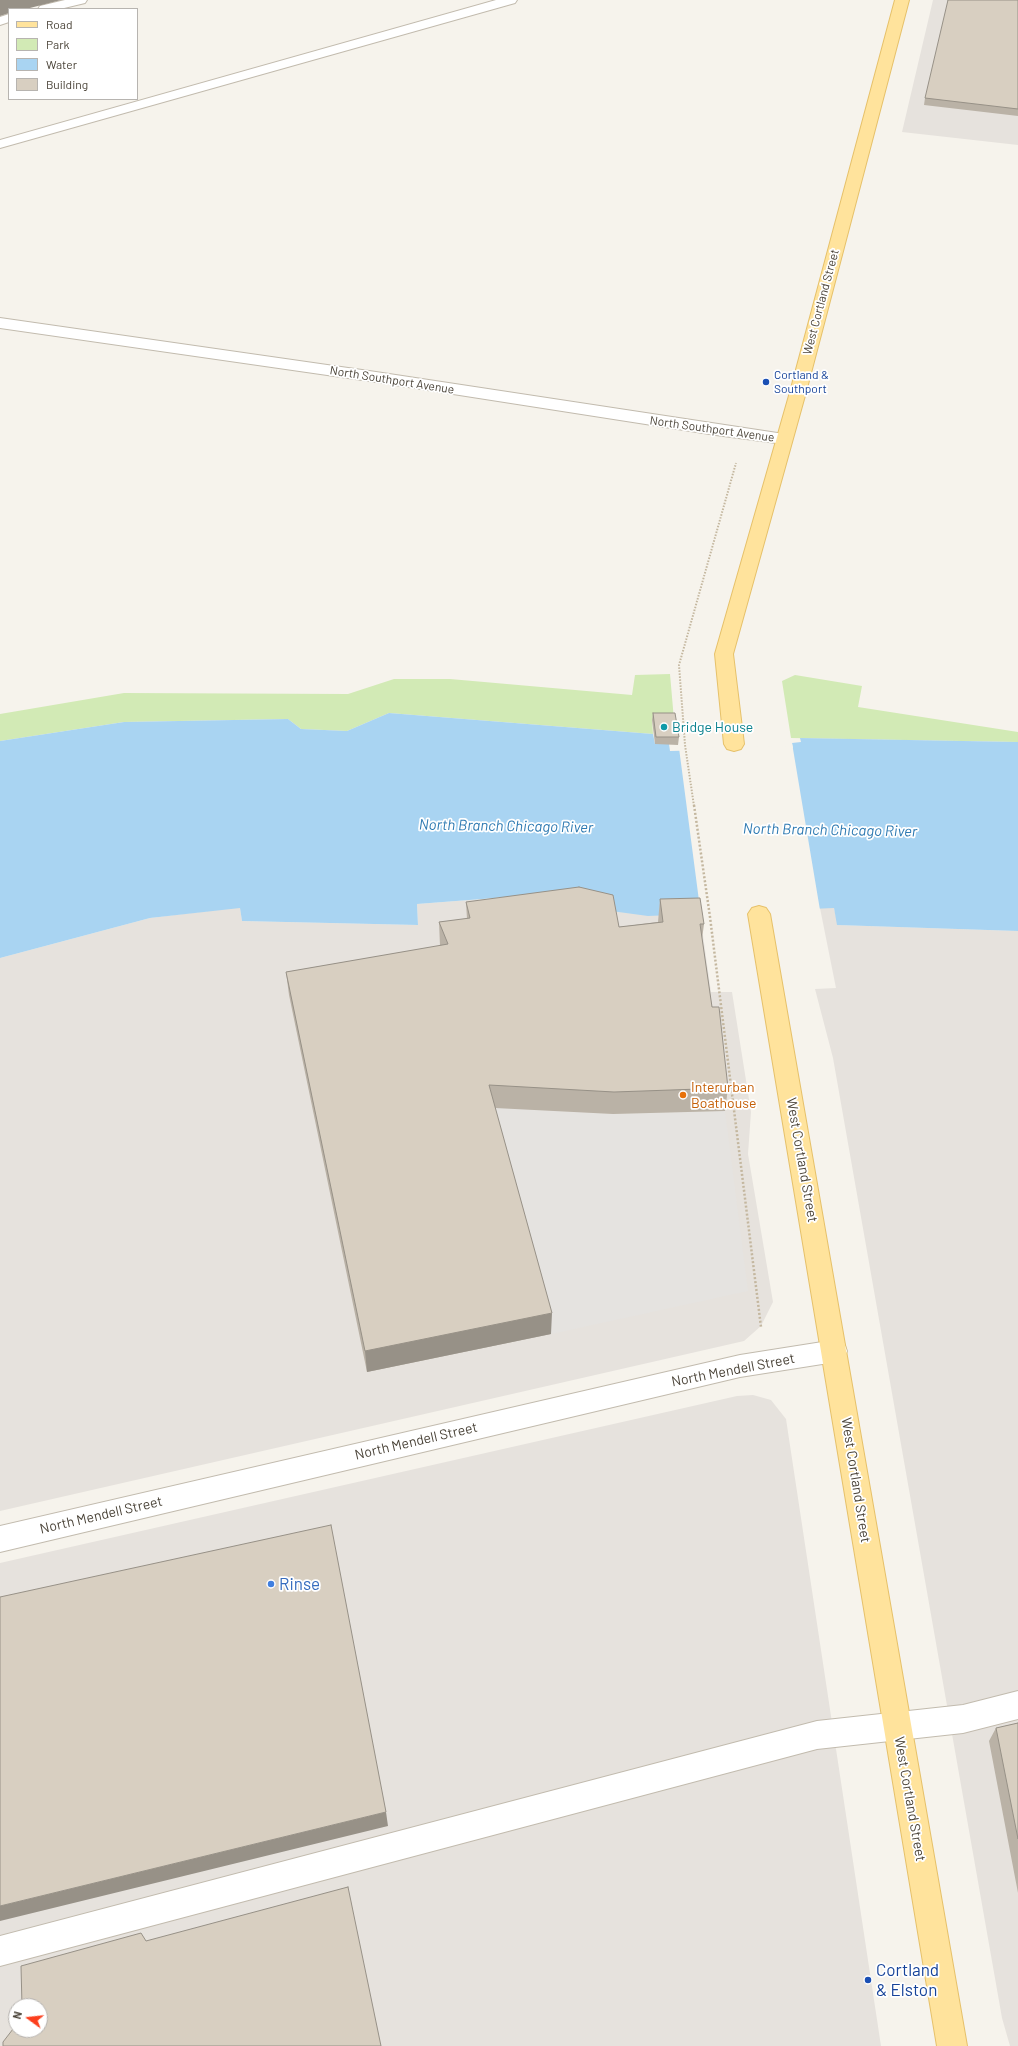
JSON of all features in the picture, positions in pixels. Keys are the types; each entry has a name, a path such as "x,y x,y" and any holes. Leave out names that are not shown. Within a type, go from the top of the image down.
{"main road":[{"name":"West Cortland Street","path":"734,744 724,654 784,439 902,0"},
{"name":"West Cortland Street","path":"758,914 835,1351 952,2046"}],"street":[{"path":"49,8 80,0"},
{"path":"0,144 243,77 510,0"},
{"name":"North Southport Avenue","path":"0,323 376,377 784,439"},
{"name":"North Mendell Street","path":"0,1539 359,1454 765,1361 835,1351"},
{"path":"0,1951 817,1735 963,1719 1018,1705"}],"path":[{"path":"744,434 679,665 685,745 710,917 765,1361"}],"shaded area":[{"path":"933,0 1018,0 1018,145 902,132"},
{"path":"508,897 700,914 711,992 732,992 751,1112 748,1154 773,1302 761,1326 744,1341 0,1511 0,958 150,918 240,907 242,921 418,925 417,904"},
{"path":"820,908 834,908 838,925 1018,931 1018,2046 1010,2046 1002,2018 833,1058 815,989 836,988"},
{"path":"489,1107 613,1114 725,1111 748,1291 551,1334"},
{"path":"753,1395 771,1400 786,1419 881,2046 0,2046 0,1563 737,1396"}],"green space":[{"path":"670,674 674,720 652,720 653,734 389,713 347,731 301,729 288,719 124,722 0,741 0,714 124,693 348,694 394,679 450,679 632,695 635,675"},
{"path":"795,675 862,686 858,707 1018,732 1018,742 791,738 782,681"}],"water":[{"name":"North Branch Chicago River","path":"389,713 653,734 655,744 669,744 670,751 793,748 792,743 801,742 800,738 1018,742 1018,931 837,925 834,908 648,916 508,897 417,904 418,925 242,921 240,908 150,918 0,958 0,741 124,722 288,719 301,729 347,731"}],"pier":[{"path":"790,743 792,743 820,910 701,916 679,748 791,746"}],"building":[{"path":"948,0 1018,0 1018,109 925,98"},
{"name":"Bridge House","path":"653,713 675,713 679,737 656,737"},
{"path":"579,887 613,895 619,927 663,922 660,899 700,898 704,924 700,924 712,1007 719,1007 728,1088 614,1092 489,1085 552,1313 365,1351 286,972 448,944 439,922 470,918 466,902"},
{"path":"331,1525 386,1812 0,1906 0,1597"},
{"path":"1018,1723 1018,1839 996,1728"},
{"path":"348,1887 381,2046 3,2046 3,2042 8,2036 8,2038 48,2038 48,1998 22,1998 21,1966 141,1933 146,1941"}],"place":[{"name":"Cortland & Southport","path":"766,382"},
{"name":"Bridge House","path":"664,727"},
{"name":"Interurban Boathouse","path":"683,1095"},
{"name":"Rinse","path":"271,1584"},
{"name":"Cortland & Elston","path":"868,1980"}]}
